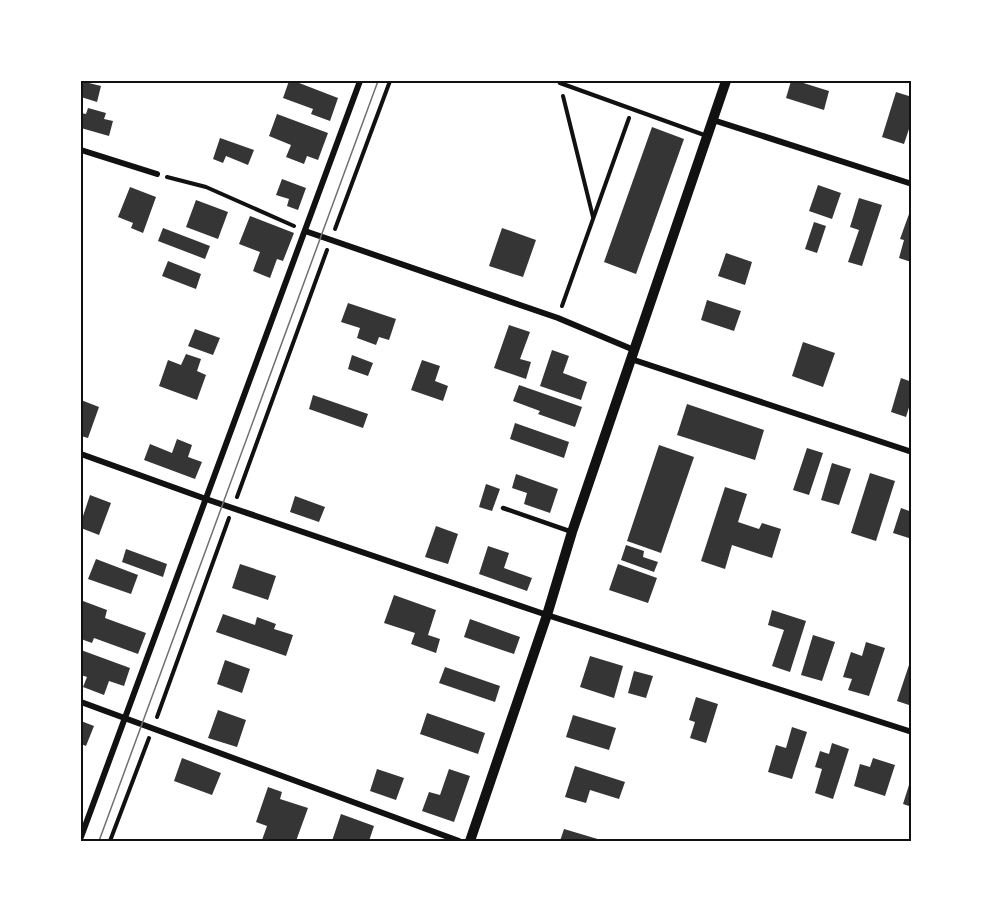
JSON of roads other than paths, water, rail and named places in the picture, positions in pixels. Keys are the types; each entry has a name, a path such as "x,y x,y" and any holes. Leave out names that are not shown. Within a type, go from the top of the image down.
{"street":[{"path":"81,837 360,81"},
{"path":"470,841 547,615 572,532 726,81"},
{"path":"712,120 912,184"},
{"path":"81,150 157,174"},
{"path":"305,231 558,318 632,355 912,452"},
{"path":"81,454 547,615 912,732"},
{"path":"81,702 459,841"}],"lane":[{"path":"560,83 707,136"},
{"path":"504,508 572,532"}],"tram line":[{"path":"99,841 378,81"}]}
